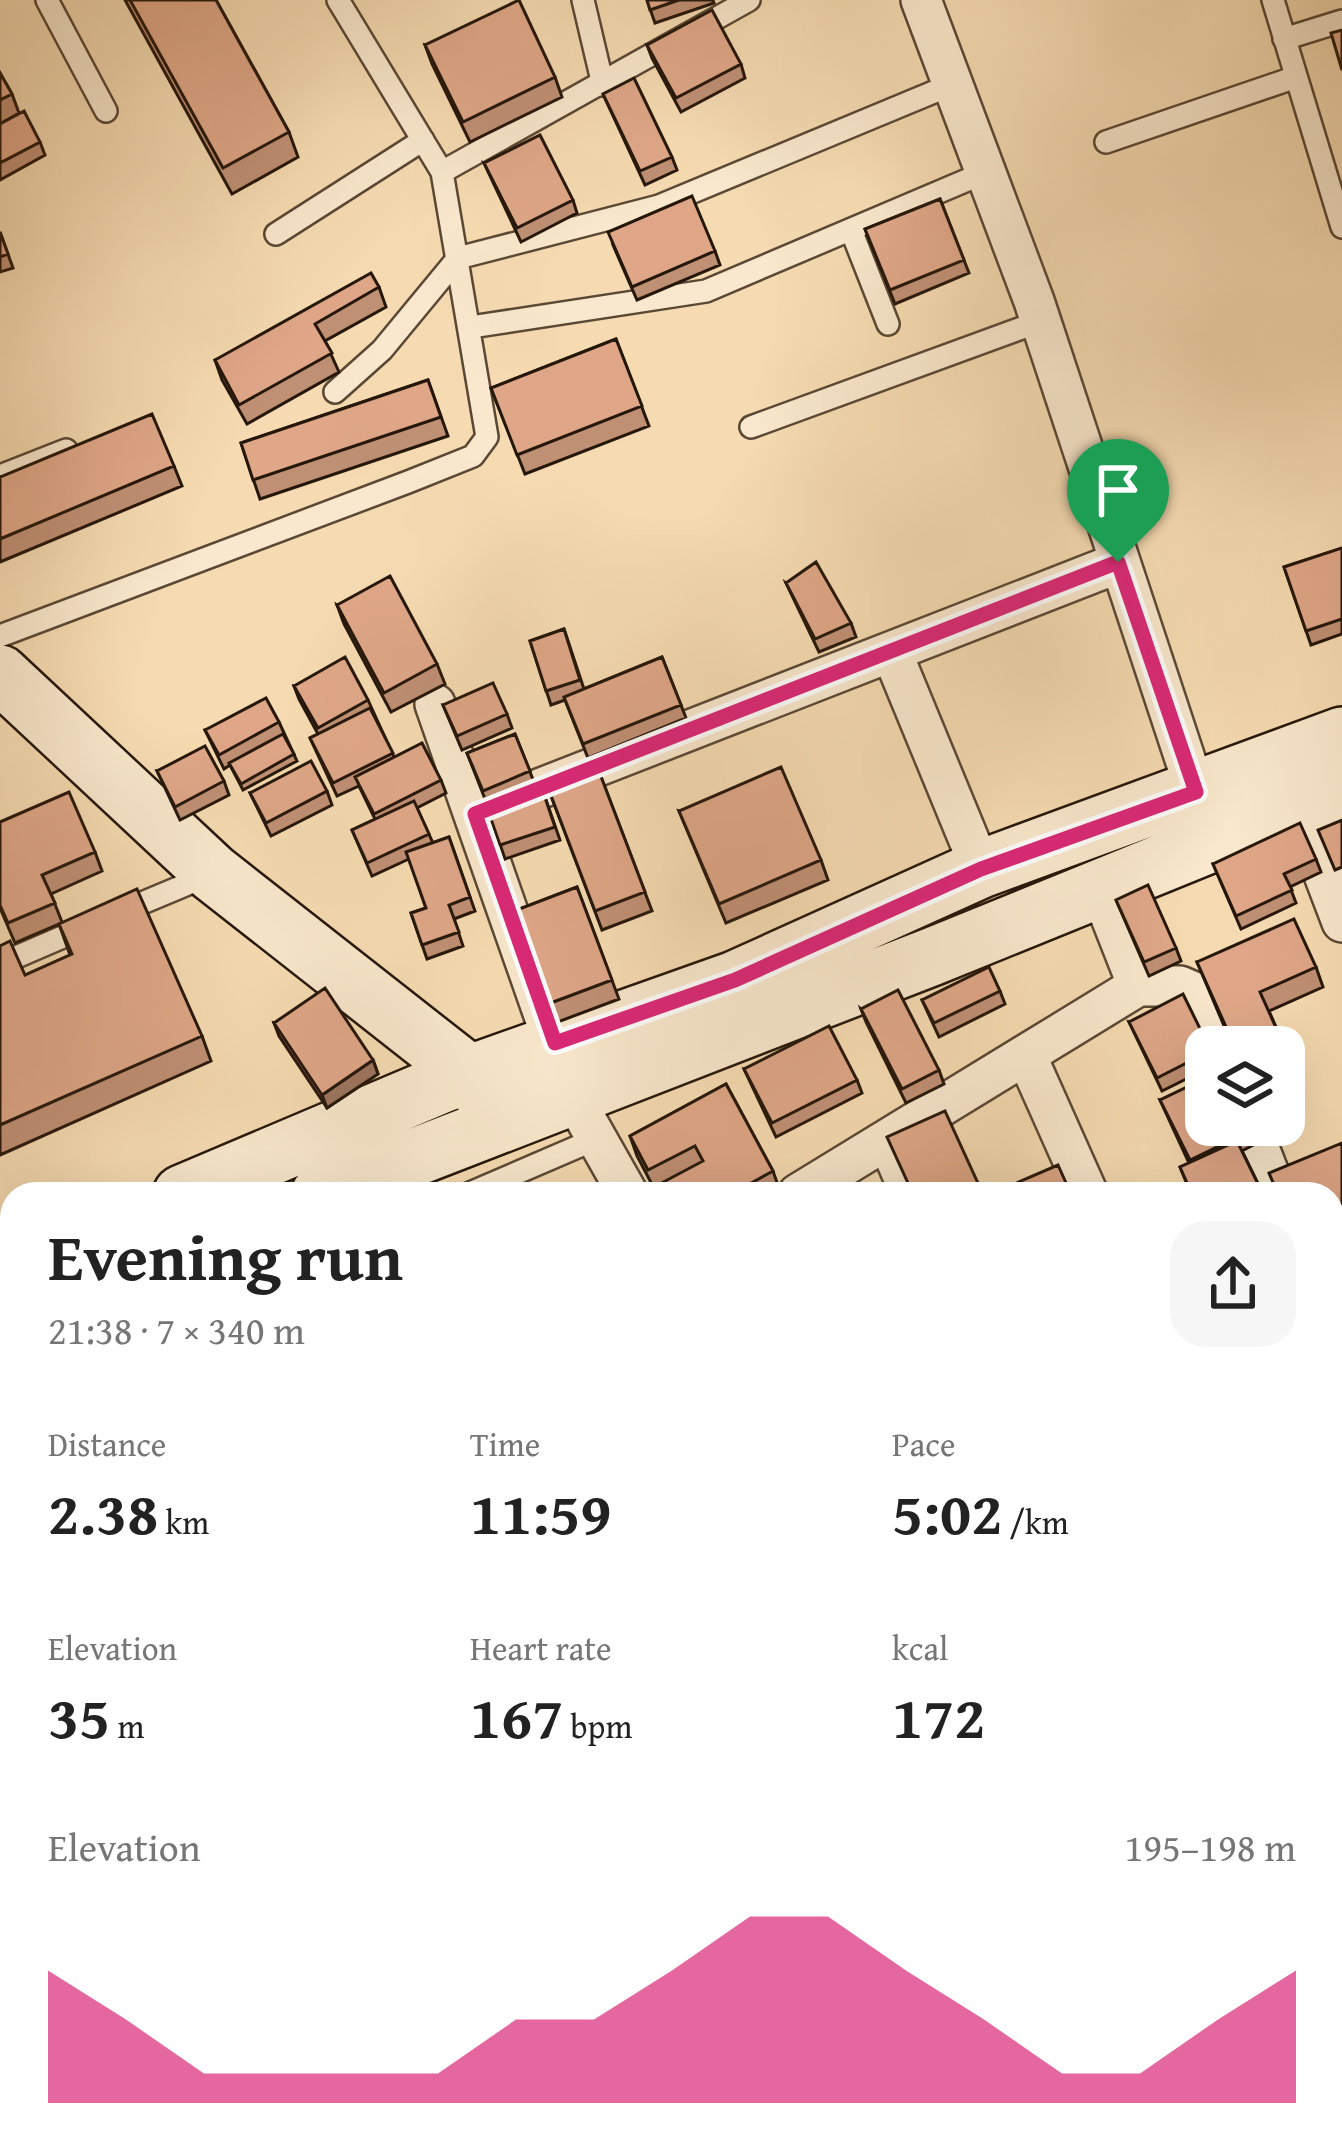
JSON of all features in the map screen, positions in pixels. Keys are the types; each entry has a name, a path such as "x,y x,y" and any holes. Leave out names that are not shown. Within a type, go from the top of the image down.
{"main road":[{"path":"0,674 213,873 502,1122"},
{"path":"211,1182 456,1079 575,1092 735,980 981,869 1342,736"},
{"path":"350,1182 1320,797"}],"street":[{"path":"921,0 1041,321 1196,792"},
{"path":"475,814 1118,562"},
{"path":"892,653 981,869"},
{"path":"435,704 575,1092 622,1182"},
{"path":"1320,797 1342,922"},
{"path":"1099,887 1138,986"},
{"path":"816,1182 1138,986 1180,986 1196,993 1211,1026"},
{"path":"1026,1055 1083,1182"},
{"path":"1258,1146 1271,1182"}],"lane":[{"path":"47,0 106,111"},
{"path":"583,0 603,85"},
{"path":"442,172 749,0"},
{"path":"1274,0 1342,227"},
{"path":"0,636 472,456 488,437 442,172 340,1"},
{"path":"1285,39 1342,21"},
{"path":"1106,142 1296,77"},
{"path":"335,392 382,350 458,258 659,206 953,84"},
{"path":"276,234 423,140"},
{"path":"471,327 706,291 986,172"},
{"path":"851,230 888,323"},
{"path":"752,427 1041,321"},
{"path":"0,476 89,441"},
{"path":"0,964 213,873"},
{"path":"481,1182 575,1092"},
{"path":"879,1143 896,1182"}],"building":[{"path":"130,0 216,0 289,132 223,168"},
{"path":"519,0 555,77 463,122 425,45"},
{"path":"647,0 679,0 650,10"},
{"path":"712,10 741,64 676,98 647,45"},
{"path":"1342,30 1342,70 1331,33"},
{"path":"0,73 12,94 0,100"},
{"path":"634,78 672,157 640,171 603,94"},
{"path":"24,111 40,142 0,163 0,124"},
{"path":"540,135 573,200 517,228 484,163"},
{"path":"692,196 715,251 632,287 608,232"},
{"path":"940,199 964,260 890,290 865,229"},
{"path":"0,232 8,254 0,257"},
{"path":"371,273 379,287 315,324 332,353 239,405 215,360"},
{"path":"616,339 642,406 517,455 491,388"},
{"path":"428,380 441,417 253,480 241,443"},
{"path":"152,414 174,466 0,539 0,477"},
{"path":"1342,548 1342,619 1306,631 1284,567"},
{"path":"816,562 851,623 815,639 786,583"},
{"path":"390,576 437,664 384,693 337,605"},
{"path":"564,629 580,680 546,691 530,641"},
{"path":"345,657 368,700 318,728 294,686"},
{"path":"662,657 681,705 583,744 564,697"},
{"path":"493,683 507,714 457,736 443,705"},
{"path":"266,698 279,722 219,755 205,730"},
{"path":"370,708 393,753 333,783 310,738"},
{"path":"283,734 294,754 241,784 229,763"},
{"path":"515,734 530,771 483,791 467,753"},
{"path":"422,743 441,780 374,814 355,777"},
{"path":"205,746 224,781 175,807 157,771"},
{"path":"311,761 327,791 266,823 250,793"},
{"path":"781,767 821,860 719,904 679,811"},
{"path":"600,774 645,892 595,911 550,793"},
{"path":"539,780 555,827 500,845 484,799"},
{"path":"69,792 95,852 42,875 55,903 8,923 0,905 0,822"},
{"path":"414,801 429,834 367,863 352,830"},
{"path":"1342,820 1342,867 1335,870 1318,830"},
{"path":"1300,823 1316,859 1284,874 1292,890 1236,916 1213,864"},
{"path":"449,837 470,897 449,905 459,932 422,945 411,913 426,908 406,852"},
{"path":"1148,885 1176,948 1144,962 1116,900"},
{"path":"577,887 612,980 548,1004 514,911"},
{"path":"137,889 202,1036 0,1125 0,946 10,941 25,975 72,954 59,924"},
{"path":"1294,919 1316,967 1260,992 1275,1026 1226,1026 1197,962"},
{"path":"989,967 1000,991 934,1023 922,1000"},
{"path":"325,988 373,1060 322,1095 274,1023"},
{"path":"898,990 939,1070 902,1089 861,1009"},
{"path":"1183,994 1199,1026 1185,1026 1185,1064 1157,1078 1129,1022"},
{"path":"829,1026 857,1080 772,1123 744,1069"},
{"path":"726,1084 773,1171 753,1182 663,1182 703,1161 695,1146 648,1170 630,1136"},
{"path":"1185,1088 1185,1146 1219,1146 1190,1160 1160,1100"},
{"path":"945,1111 977,1182 908,1182 887,1137"},
{"path":"1342,1143 1342,1182 1273,1182 1269,1173"},
{"path":"1226,1146 1239,1146 1257,1182 1187,1182 1180,1167"},
{"path":"1058,1165 1066,1182 1019,1182"}],"route":[{"path":"1118,562 1196,792 981,869 735,980 555,1043 475,814 1118,562"}]}
